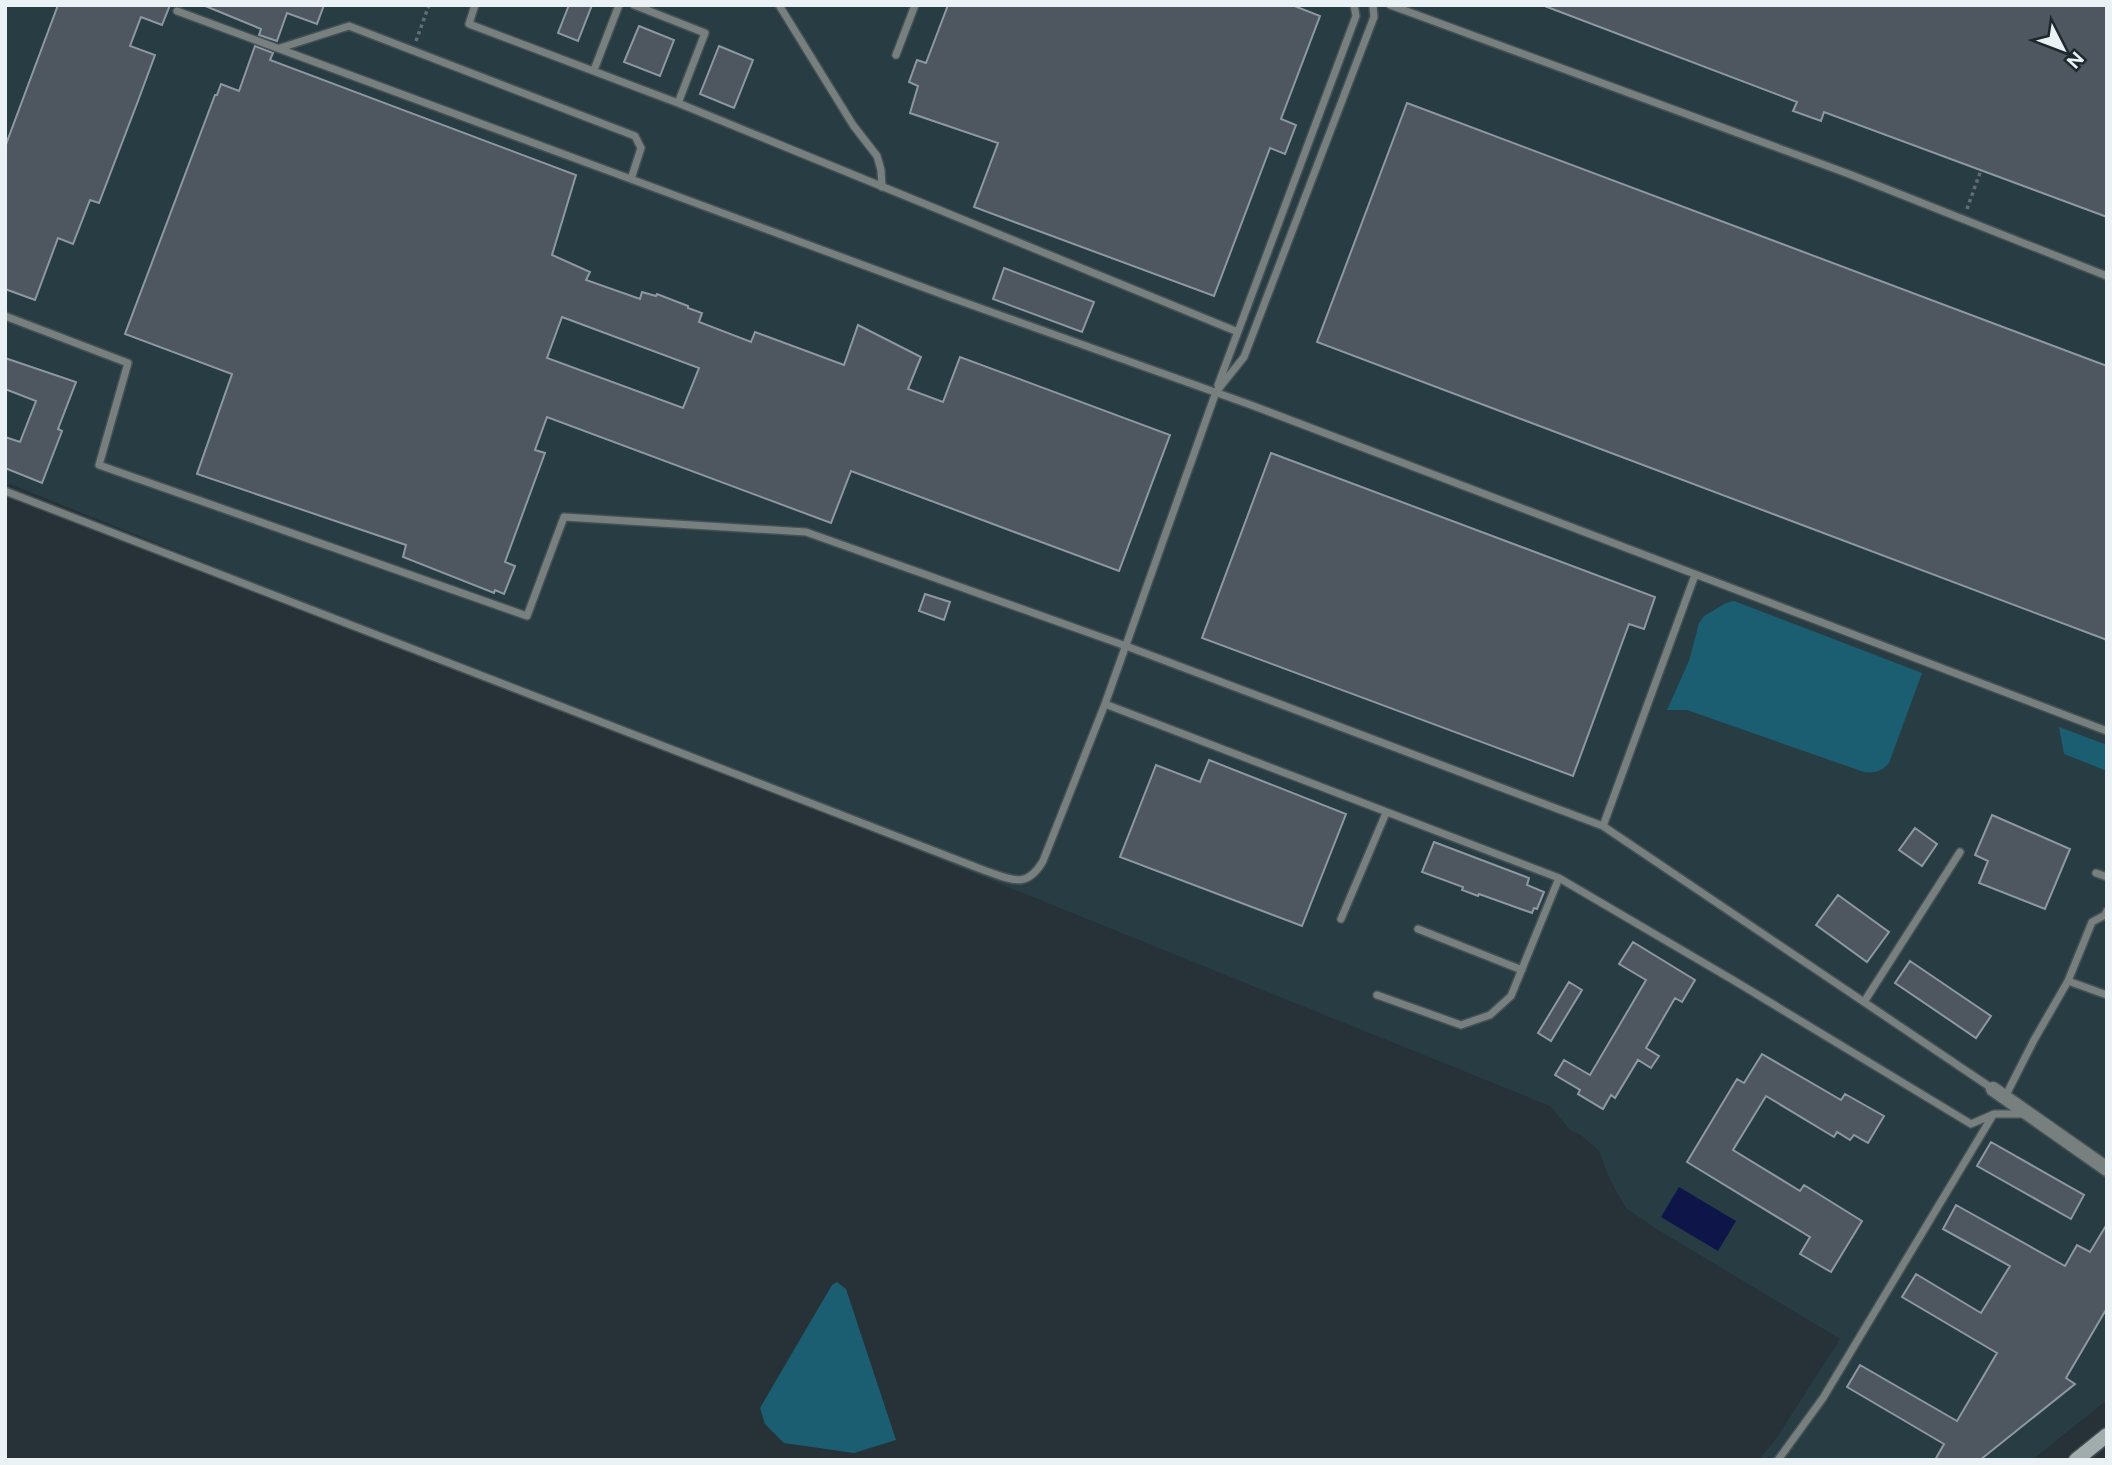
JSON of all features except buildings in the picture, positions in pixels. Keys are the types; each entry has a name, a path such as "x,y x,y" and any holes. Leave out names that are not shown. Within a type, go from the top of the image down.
{"street":[{"path":"1999,1093 2107,1169"},
{"path":"2076,1460 2107,1435"}],"lane":[{"path":"475,5 469,24 678,103 1238,332"},
{"path":"594,70 619,5"},
{"path":"634,5 705,33 678,103"},
{"path":"779,5 853,125 877,156 882,187"},
{"path":"896,55 915,5"},
{"path":"5,491 986,871 1014,880 1026,879 1032,876 1043,861 1105,704 1216,392 1356,16 1354,5"},
{"path":"1216,392 1244,357 1374,17 1373,5"},
{"path":"1390,5 1849,174 2107,276"},
{"path":"177,11 1216,392 2107,731"},
{"path":"279,48 349,26 635,136 641,148 631,179"},
{"path":"5,316 128,363 99,465 527,616 564,517 806,532 1126,646 1603,826 1999,1093 2068,981 2092,922 2107,911"},
{"path":"1603,826 1695,575"},
{"path":"1105,704 1559,878 1971,1124 1994,1114 2028,1114"},
{"path":"1341,919 1386,813"},
{"path":"1864,1002 1960,852"},
{"path":"2096,873 2107,877"},
{"path":"1377,995 1461,1026 1490,1015 1511,996 1559,878"},
{"path":"1418,929 1522,970"},
{"path":"2068,981 2107,995"},
{"path":"1778,1460 1823,1398 1994,1114"}],"path":[{"path":"413,50 429,5"},
{"path":"1978,214 1967,209 1981,170"}],"shaded area":[{"path":"5,5 2107,5 2107,1400 2032,1460 1758,1460 1774,1442 1840,1339 1626,1208 1610,1180 1599,1151 1581,1135 1570,1130 1550,1106 10,484 5,486"},
{"path":"1734,601 1922,673 1886,766 1878,771 1864,772 1687,710 1667,710 1689,661 1699,623 1704,616"},
{"path":"2059,727 2107,745 2107,771 2064,754"},
{"path":"1679,1187 1736,1221 1718,1251 1661,1217"},
{"path":"837,1282 846,1289 896,1440 854,1453 784,1443 765,1424 760,1408 832,1285"}]}
